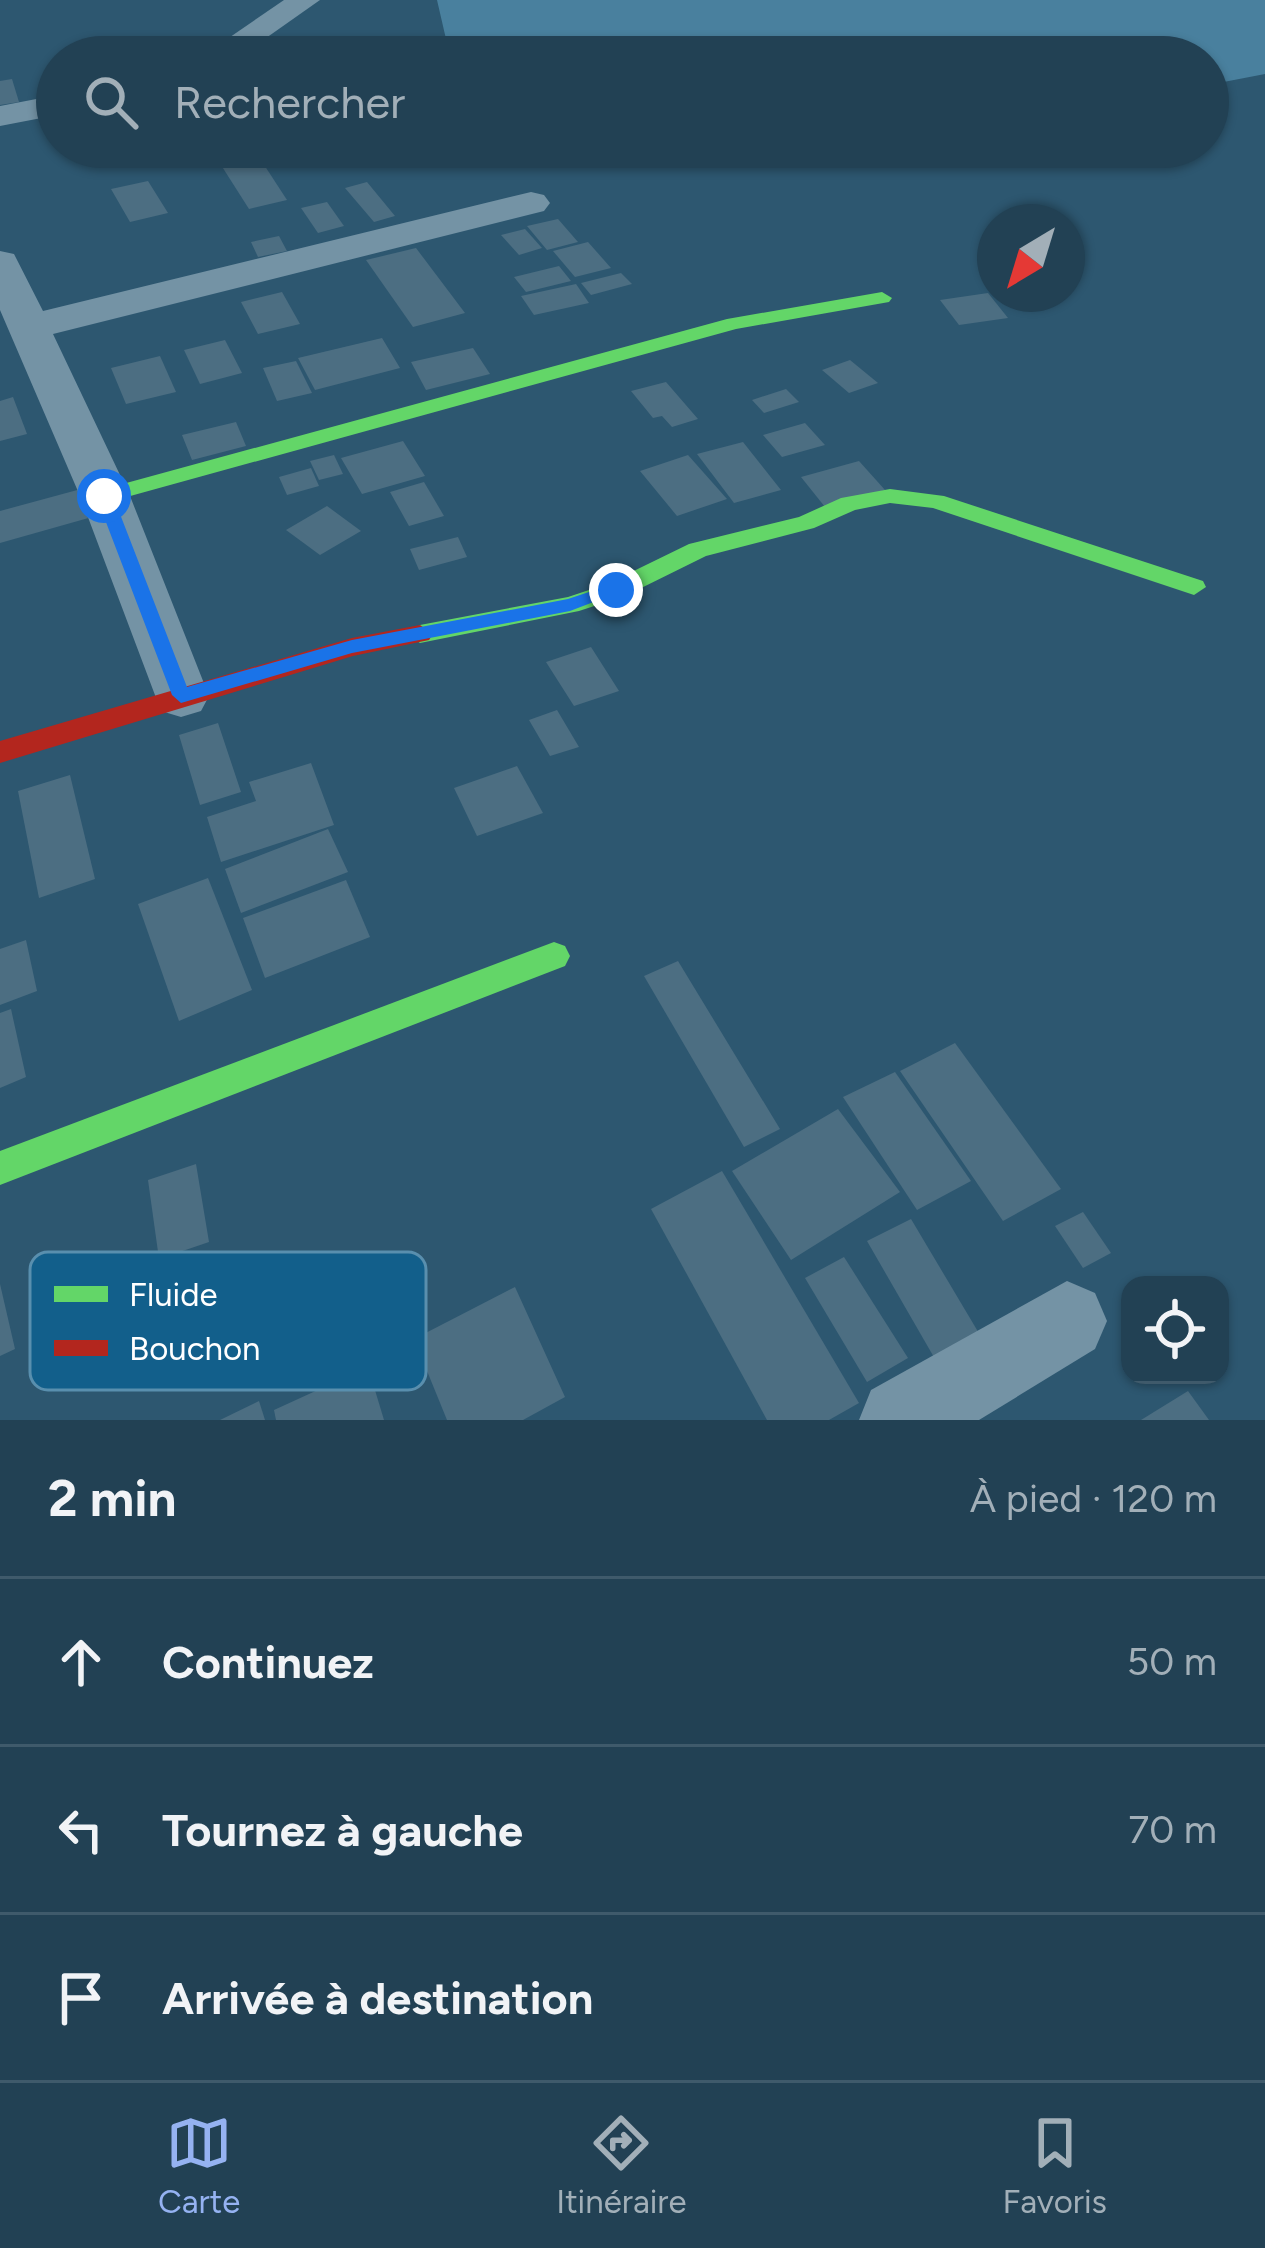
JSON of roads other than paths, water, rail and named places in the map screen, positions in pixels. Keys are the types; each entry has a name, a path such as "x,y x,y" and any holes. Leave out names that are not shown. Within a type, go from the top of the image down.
{"street":[{"path":"248,36 299,1"},
{"path":"0,116 36,109"},
{"path":"28,327 531,203"},
{"path":"0,263 104,496 181,695"},
{"path":"104,496 734,323 882,298"},
{"path":"0,752 352,647 570,604 616,590 698,550 806,523 850,503 890,496 936,501 1194,587"},
{"path":"0,1168 554,956"},
{"path":"901,1420 1067,1321"}],"water":[{"path":"437,0 1265,0 1265,74 1229,81 1229,36 445,36"}]}
